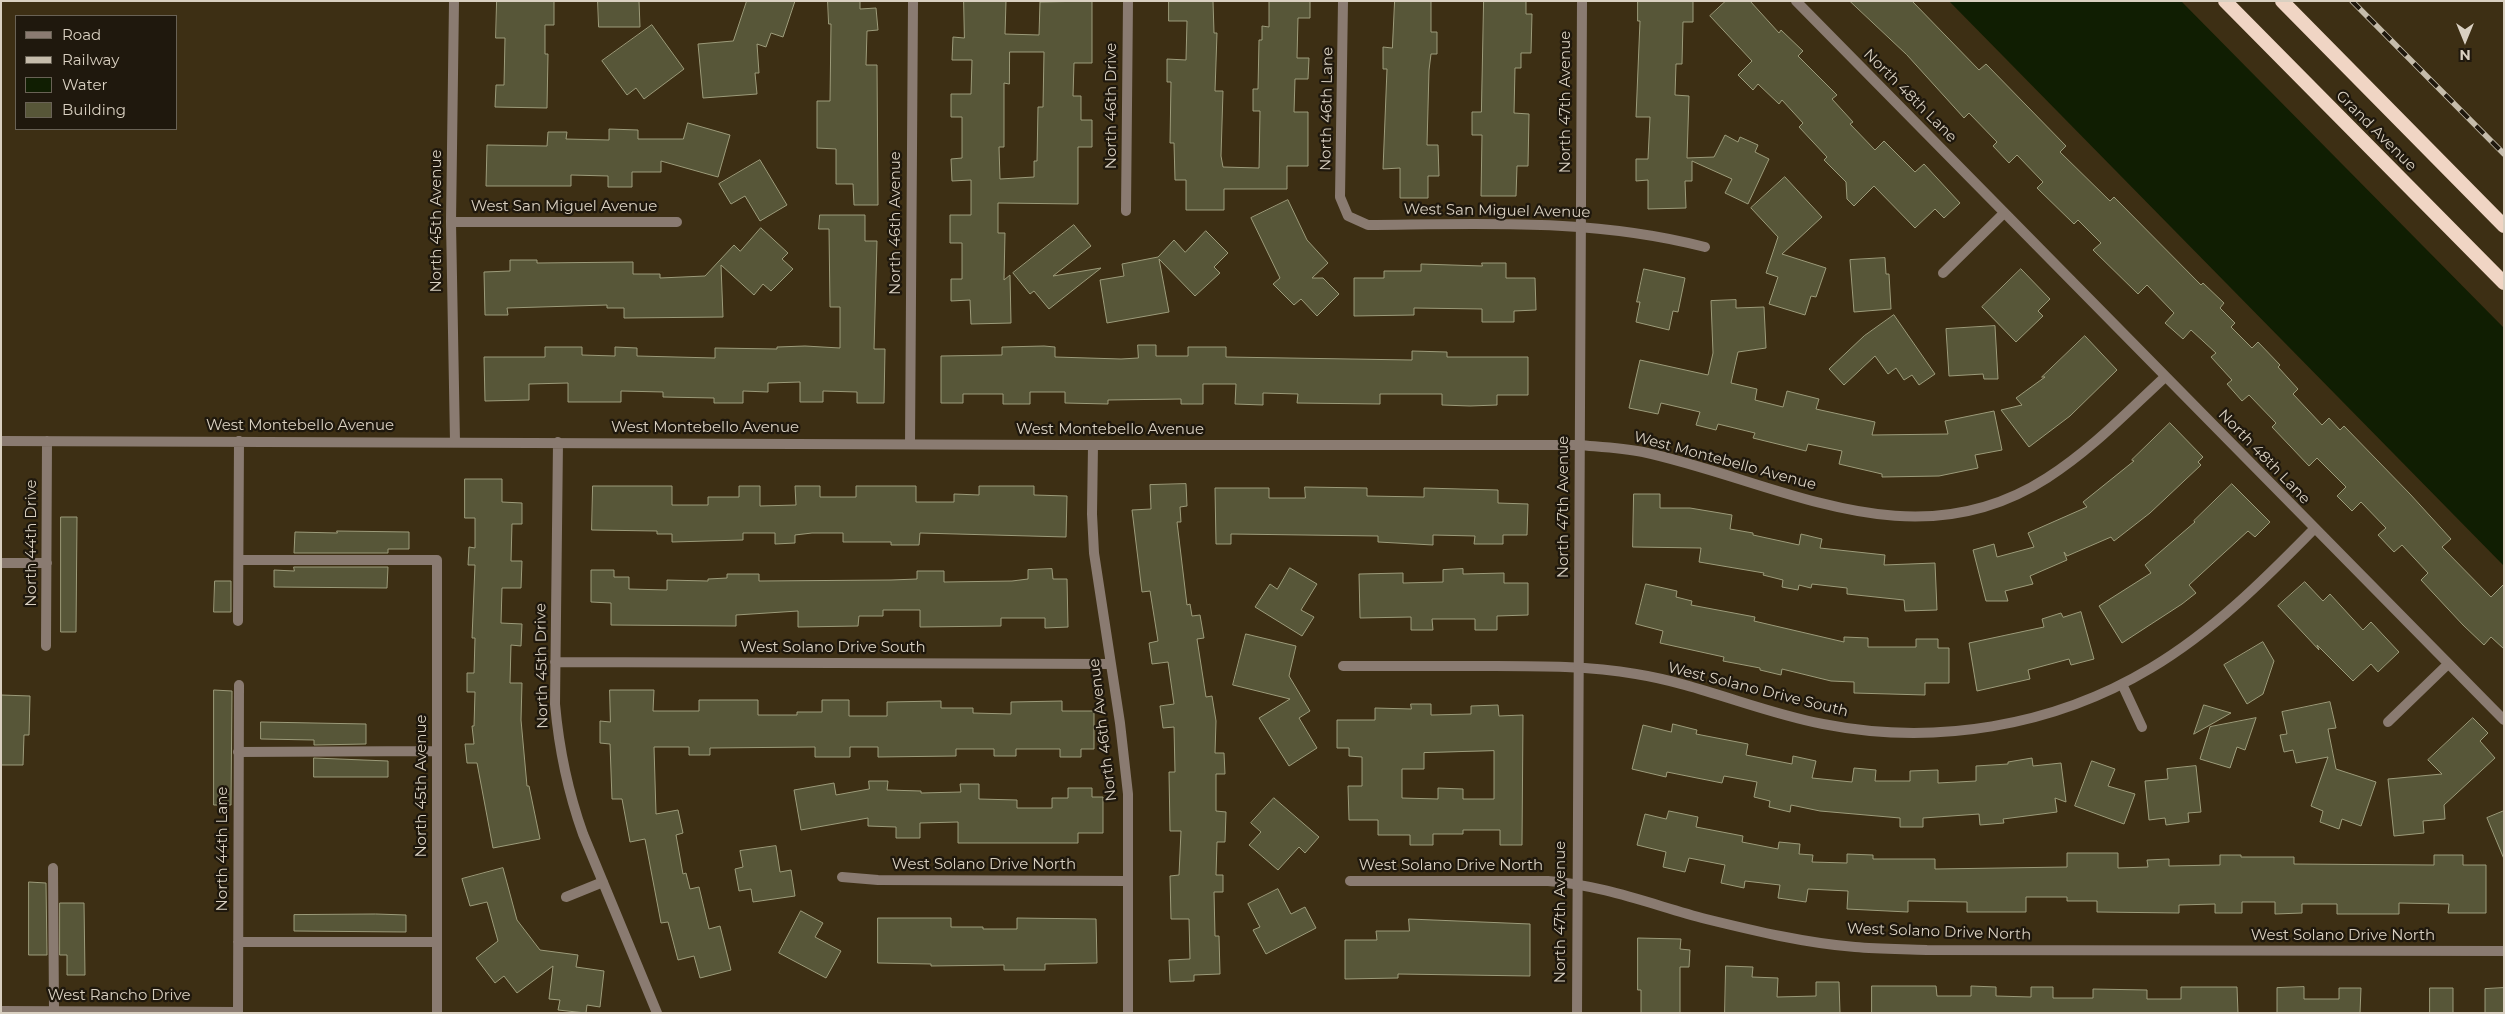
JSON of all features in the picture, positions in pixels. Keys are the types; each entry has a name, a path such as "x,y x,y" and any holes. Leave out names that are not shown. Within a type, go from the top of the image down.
{"highway":[{"name":"Grand Avenue","path":"2225,1 2504,283"},
{"name":"Grand Avenue","path":"2282,1 2504,226"}],"street":[{"name":"North 45th Avenue","path":"454,1 451,222 455,442"},
{"name":"North 46th Avenue","path":"910,444 912,1"},
{"name":"North 46th Drive","path":"1126,211 1128,1"},
{"name":"North 46th Lane","path":"1343,1 1340,197 1348,216"},
{"name":"North 47th Avenue","path":"1576,1013 1582,1"},
{"name":"North 48th Lane","path":"1796,1 2314,530 2504,720"},
{"path":"1943,273 2004,213"},
{"name":"West San Miguel Avenue","path":"1348,216 1368,225 1580,226 1669,238 1705,247"},
{"name":"West San Miguel Avenue","path":"451,222 677,222"},
{"name":"West Montebello Avenue","path":"1,441 1579,445 1644,452 1838,507 1896,518 1950,516 1970,512 2029,489 2047,478 2094,442 2165,377"},
{"name":"North 44th Drive","path":"46,646 47,441"},
{"path":"238,621 239,441"},
{"name":"North 45th Drive","path":"558,442 555,704 564,770 574,809 657,1013"},
{"name":"North 46th Avenue","path":"1093,445 1092,514 1094,553 1128,794 1128,1013"},
{"name":"West Solano Drive South","path":"1343,666 1578,668 1638,674 1820,724 1884,733 1920,734 1991,728 2074,704 2122,684 2179,650 2224,616 2263,581 2314,530"},
{"name":"North 45th Avenue","path":"239,560 437,560 437,1013"},
{"path":"1,563 47,563"},
{"name":"West Solano Drive South","path":"555,662 1111,664"},
{"path":"2388,722 2448,664"},
{"path":"2122,684 2142,727"},
{"name":"North 44th Lane","path":"238,1012 239,685"},
{"path":"238,752 437,751"},
{"path":"53,868 54,1011"},
{"name":"West Solano Drive North","path":"842,877 878,880 1127,881"},
{"name":"West Solano Drive North","path":"1350,881 1548,881 1576,883 1619,893 1705,919 1790,938 1854,947 1937,950 2504,951"},
{"path":"566,897 603,882"},
{"path":"238,942 437,942"},
{"name":"West Rancho Drive","path":"1,1011 238,1012"}],"water":[{"path":"1949,1 2181,1 2504,328 2504,566"}],"building":[{"path":"497,1 554,1 554,25 545,25 545,54 548,54 547,108 495,107 496,85 504,85 505,38 496,38"},
{"path":"598,1 639,1 640,27 599,27"},
{"path":"747,1 795,1 783,37 771,33 766,47 757,44 759,73 755,73 757,94 703,98 698,44 733,41"},
{"path":"828,1 860,1 860,9 876,8 878,30 867,31 866,65 877,65 878,205 854,205 853,184 836,184 836,149 817,148 817,101 830,101 831,24 829,24"},
{"path":"964,1 1006,1 1005,34 1039,35 1040,2 1092,1 1092,63 1074,63 1073,96 1081,96 1081,120 1092,120 1092,147 1078,147 1078,204 998,203 998,233 1005,233 1004,280 1010,275 1011,323 971,324 970,300 951,301 951,279 962,279 962,243 950,243 950,215 971,215 971,180 952,181 951,159 962,158 962,117 951,117 951,94 971,94 972,60 952,60 953,37 964,38","holes":["1010,52 1044,52 1043,107 1038,107 1037,161 1034,161 1034,177 1000,179 999,147 1004,147 1004,83 1009,84"]},
{"path":"1169,1 1213,1 1214,33 1217,33 1215,91 1223,91 1221,156 1223,167 1259,168 1260,111 1253,111 1253,89 1258,89 1259,40 1262,40 1262,26 1269,27 1269,1 1310,1 1310,18 1298,18 1297,58 1309,58 1308,79 1295,79 1294,112 1308,112 1308,166 1287,166 1287,189 1224,189 1224,210 1186,210 1186,180 1175,180 1174,143 1170,143 1171,82 1167,82 1167,59 1186,60 1187,21 1169,21"},
{"path":"1395,1 1431,1 1431,32 1437,32 1437,54 1431,54 1429,70 1427,145 1438,145 1439,176 1428,176 1428,198 1400,198 1400,168 1383,169 1387,69 1383,69 1383,47 1392,48"},
{"path":"1484,1 1526,1 1526,14 1532,14 1531,53 1521,53 1521,68 1515,68 1514,113 1529,114 1528,166 1517,166 1516,196 1481,196 1482,135 1472,135 1472,112 1481,112"},
{"path":"1638,1 1693,1 1693,22 1683,22 1682,64 1676,64 1675,95 1689,96 1687,158 1714,157 1725,135 1738,142 1740,137 1758,145 1755,152 1769,159 1748,204 1725,193 1732,179 1692,161 1692,181 1685,181 1686,208 1648,209 1648,180 1636,181 1636,159 1648,159 1650,117 1636,117 1640,21 1638,21"},
{"path":"1726,1 1750,1 1779,33 1781,30 1803,51 1798,56 1837,95 1832,99 1853,122 1850,124 1875,150 1884,141 1915,172 1924,164 1960,203 1944,218 1935,209 1915,228 1874,186 1854,206 1847,199 1846,182 1824,160 1827,157 1799,127 1803,123 1782,100 1779,104 1758,84 1753,90 1738,75 1752,61 1710,16"},
{"path":"1850,1 1912,1 1979,70 1986,64 2066,146 2060,152 2110,201 2114,197 2201,285 2203,283 2224,303 2220,308 2235,323 2231,327 2252,348 2258,342 2280,365 2278,367 2298,389 2293,394 2322,425 2329,418 2340,430 2344,426 2410,494 2451,539 2442,547 2491,597 2504,584 2504,649 2491,637 2484,645 2463,625 2421,580 2428,573 2402,545 2394,552 2378,535 2386,528 2361,502 2352,511 2337,496 2346,487 2317,458 2309,466 2272,427 2276,423 2249,395 2242,401 2227,384 2232,380 2211,357 2216,353 2191,330 2183,339 2165,323 2174,313 2147,285 2138,294 2093,250 2101,243 2078,220 2074,224 2037,188 2043,182 2017,155 2009,163 1993,146 1997,142 1969,113 1964,118 1907,55"},
{"path":"652,25 684,69 644,99 636,88 627,95 602,61"},
{"path":"688,123 730,135 718,177 661,161 661,172 632,172 632,187 608,187 608,176 571,175 571,186 486,186 487,145 547,146 548,132 567,132 566,139 609,140 609,129 638,130 638,139 683,139"},
{"path":"760,160 787,205 760,221 745,196 731,204 719,184"},
{"path":"1785,177 1822,217 1782,254 1826,268 1816,297 1811,296 1805,315 1769,304 1778,277 1766,273 1778,237 1751,208"},
{"path":"1288,200 1307,240 1328,263 1312,278 1323,278 1339,294 1317,316 1301,299 1294,305 1273,284 1280,278 1251,218"},
{"path":"820,215 865,215 865,241 877,241 874,349 885,349 884,403 857,403 857,392 823,391 823,402 800,402 800,382 768,383 768,392 743,391 743,403 714,403 714,398 663,397 663,392 621,391 621,402 568,402 568,383 529,384 529,400 485,401 484,357 545,357 545,347 582,347 582,355 615,356 615,347 637,348 637,356 715,358 715,348 777,349 777,347 805,346 840,348 840,307 830,307 829,229 819,229"},
{"path":"1074,225 1091,246 1053,276 1101,268 1049,309 1034,291 1030,294 1013,273"},
{"path":"761,228 788,253 782,259 793,269 771,291 763,284 754,295 721,265 723,317 624,318 624,308 607,308 607,305 507,308 508,315 485,315 484,272 510,271 510,260 537,260 537,263 633,262 633,274 660,274 660,278 705,276 734,245 740,251"},
{"path":"1206,231 1228,253 1214,267 1220,273 1195,296 1159,259 1169,312 1107,323 1100,280 1124,276 1122,264 1158,257 1174,240 1185,252"},
{"path":"1885,258 1886,274 1889,274 1891,309 1854,312 1850,260"},
{"path":"1482,263 1506,263 1506,278 1535,278 1536,310 1514,311 1514,322 1482,322 1482,309 1414,308 1414,315 1354,316 1354,278 1384,278 1384,271 1421,271 1421,264 1482,266"},
{"path":"1644,269 1685,278 1678,312 1673,311 1669,330 1636,322 1640,302 1637,302"},
{"path":"2021,269 2050,299 2038,311 2043,316 2016,342 1982,307"},
{"path":"1736,300 1736,308 1764,307 1766,348 1738,352 1731,383 1757,389 1755,400 1783,407 1787,391 1819,399 1816,409 1875,422 1872,435 1948,434 1945,421 1994,411 2002,450 1975,455 1978,468 1939,476 1882,477 1882,474 1839,464 1842,451 1808,444 1806,451 1753,438 1755,433 1718,424 1716,430 1696,425 1700,412 1661,403 1658,414 1629,408 1640,360 1708,375 1713,353 1711,301"},
{"path":"1894,315 1935,374 1919,385 1912,375 1904,380 1896,368 1888,374 1875,356 1844,385 1829,369 1864,336"},
{"path":"1995,326 1998,379 1984,379 1983,374 1949,376 1946,329"},
{"path":"2085,336 2117,370 2070,416 2029,447 2001,410 2022,405 2016,398 2045,377 2042,377"},
{"path":"1138,345 1156,345 1156,356 1188,356 1188,347 1226,347 1226,357 1412,360 1412,351 1447,352 1447,357 1528,357 1528,395 1497,395 1497,405 1470,406 1442,405 1442,394 1380,394 1380,404 1297,403 1298,394 1263,393 1263,405 1235,404 1236,384 1203,384 1203,404 1181,404 1181,399 1108,400 1108,404 1065,403 1065,392 1030,392 1030,404 1003,404 1003,394 963,394 963,403 941,403 941,356 1002,355 1002,347 1044,346 1055,347 1055,357 1121,359 1138,358"},
{"path":"2170,423 2203,457 2198,462 2201,465 2150,513 2114,541 2111,537 2067,556 2064,552 2067,560 2030,576 2033,584 2005,591 2008,601 1986,601 1973,550 1994,544 1997,557 2034,547 2028,533 2087,507 2083,502 2134,461 2132,460"},
{"path":"465,479 502,479 502,502 522,503 522,524 512,524 511,561 522,561 521,588 502,588 501,623 522,624 521,646 511,645 510,683 522,683 521,720 527,786 529,786 540,839 493,848 477,763 467,763 465,744 474,744 472,726 474,726 475,692 467,692 467,673 474,673 475,638 472,638 475,565 468,565 469,547 475,548 475,518 465,518"},
{"path":"1186,484 1187,506 1180,507 1181,522 1177,522 1187,605 1190,604 1192,616 1200,615 1204,638 1197,639 1206,697 1212,696 1216,721 1215,753 1224,753 1225,774 1216,774 1216,811 1226,812 1225,842 1217,842 1216,875 1223,875 1223,892 1214,892 1215,936 1219,936 1220,974 1194,975 1194,981 1170,982 1169,960 1190,959 1189,919 1171,919 1170,876 1179,875 1181,831 1170,831 1169,772 1175,772 1174,727 1163,728 1160,706 1174,704 1168,662 1152,664 1149,643 1158,641 1150,591 1142,592 1132,510 1151,509 1150,485"},
{"path":"2232,484 2270,522 2255,537 2248,531 2189,585 2196,593 2122,643 2099,606 2151,573 2145,565 2195,522"},
{"path":"593,486 672,486 672,505 708,505 708,497 739,497 739,486 760,486 760,506 796,505 795,486 820,486 820,497 856,497 856,486 916,486 916,502 954,502 954,494 979,495 979,486 1034,486 1034,495 1067,496 1066,537 920,533 919,545 891,545 891,542 843,542 843,533 812,533 795,535 795,543 775,544 775,533 743,533 743,540 672,542 672,534 657,534 657,531 592,530"},
{"path":"1305,487 1367,488 1367,496 1424,497 1424,488 1498,490 1498,503 1528,504 1527,535 1503,535 1503,544 1474,544 1475,536 1433,535 1433,545 1378,542 1378,536 1231,534 1231,544 1216,544 1215,488 1269,488 1269,498 1305,498"},
{"path":"1634,494 1660,494 1660,508 1690,508 1732,515 1730,529 1753,533 1753,535 1799,545 1801,534 1822,539 1820,548 1885,555 1884,565 1935,563 1937,610 1905,611 1904,600 1847,594 1847,588 1812,584 1811,588 1799,585 1798,590 1782,587 1783,580 1763,575 1764,573 1699,562 1701,548 1633,547"},
{"path":"61,517 77,517 76,632 61,632"},
{"path":"337,531 409,532 409,549 388,549 388,553 294,553 295,532 337,533"},
{"path":"294,567 388,567 387,588 274,587 274,570 294,571"},
{"path":"1290,568 1317,584 1301,610 1314,617 1302,636 1255,607 1270,584 1277,589"},
{"path":"1052,569 1053,579 1067,579 1068,627 1045,628 1045,618 1001,618 1001,626 920,627 920,610 883,610 883,616 859,616 858,626 798,627 798,611 736,615 736,626 611,625 611,603 591,602 591,570 614,570 614,577 629,577 629,589 667,590 667,580 708,581 708,579 727,578 727,574 759,574 759,581 891,580 917,579 917,571 944,571 944,582 1012,581 1028,579 1028,570"},
{"path":"1463,569 1463,574 1504,573 1504,583 1528,583 1528,615 1497,616 1497,630 1475,630 1475,619 1432,619 1433,630 1411,630 1411,617 1360,618 1359,574 1403,573 1403,583 1443,582 1443,570"},
{"path":"215,581 231,581 231,612 214,612"},
{"path":"2305,582 2323,601 2330,594 2363,630 2371,622 2399,652 2378,672 2371,664 2353,681 2317,645 2319,650 2278,606"},
{"path":"1646,584 1677,591 1676,597 1692,601 1691,605 1755,617 1754,621 1844,642 1844,637 1868,638 1868,647 1916,647 1916,639 1938,639 1938,648 1949,648 1949,683 1925,683 1925,695 1854,693 1854,682 1831,681 1782,669 1781,675 1760,670 1760,668 1723,661 1724,657 1660,643 1663,631 1636,624"},
{"path":"2081,612 2094,659 2071,665 2069,659 2028,670 2030,679 1977,691 1969,643 2044,627 2042,619 2061,613 2063,617"},
{"path":"1246,634 1296,646 1289,676 1310,711 1299,718 1317,748 1289,766 1259,718 1290,699 1233,685"},
{"path":"2263,642 2274,661 2263,694 2247,704 2224,665"},
{"path":"214,690 232,691 231,805 214,805"},
{"path":"610,690 654,690 653,711 699,711 699,700 758,700 758,715 797,715 797,712 822,712 822,700 849,700 849,716 887,716 887,702 941,701 941,708 973,708 973,713 1011,714 1011,702 1062,701 1062,711 1094,711 1094,749 1081,749 1081,757 1060,757 1060,749 1016,749 1016,756 994,756 994,749 956,749 956,756 878,757 878,747 850,747 850,757 815,757 815,747 710,748 710,755 689,755 689,747 654,747 656,814 678,810 683,833 676,835 683,874 686,873 690,889 699,887 709,929 720,926 731,970 700,978 694,956 678,960 668,922 661,923 645,839 630,842 622,799 612,799 610,744 600,743 600,721 610,722"},
{"path":"1,695 30,696 29,735 24,735 23,765 1,765"},
{"path":"2330,702 2336,728 2328,729 2336,769 2376,782 2361,826 2342,819 2339,829 2320,822 2323,811 2311,806 2328,757 2296,763 2293,750 2284,752 2280,735 2287,734 2282,712"},
{"path":"1411,704 1431,704 1431,715 1471,714 1471,706 1498,705 1499,716 1523,715 1522,845 1500,845 1500,830 1463,830 1463,834 1433,834 1433,845 1410,845 1410,835 1378,835 1378,820 1349,820 1348,786 1362,786 1362,757 1349,756 1349,748 1337,748 1337,720 1375,720 1375,708 1411,709","holes":["1494,751 1494,799 1463,799 1463,789 1438,788 1438,799 1402,798 1402,769 1424,769 1424,753"]},
{"path":"2204,705 2231,713 2194,734"},
{"path":"2256,718 2245,750 2237,747 2230,768 2200,759 2210,727"},
{"path":"2473,718 2488,733 2480,741 2495,758 2444,805 2445,819 2423,821 2424,833 2394,836 2388,779 2442,774 2428,760"},
{"path":"261,722 366,724 366,744 314,745 314,740 261,739"},
{"path":"1673,724 1697,730 1696,734 1748,744 1746,755 1792,764 1793,756 1816,761 1812,778 1852,782 1854,768 1876,770 1875,781 1910,781 1910,771 1938,770 1938,783 1976,781 1976,766 2008,764 2008,762 2032,758 2033,766 2061,763 2066,802 2055,798 2057,812 2003,819 2004,823 1980,825 1979,814 1923,818 1923,827 1900,827 1900,818 1820,811 1791,805 1790,812 1769,807 1770,801 1754,797 1757,782 1724,776 1722,783 1667,772 1666,777 1632,769 1643,725 1671,732"},
{"path":"314,758 388,761 388,777 314,777"},
{"path":"2092,761 2115,769 2108,786 2135,794 2124,824 2075,806"},
{"path":"2196,766 2201,812 2188,813 2189,822 2166,825 2165,818 2149,820 2145,781 2168,779 2167,769"},
{"path":"869,781 888,781 887,790 921,791 921,793 961,792 960,784 979,784 979,799 1017,800 1017,808 1052,808 1052,798 1068,798 1068,788 1092,788 1092,797 1103,797 1103,833 1078,833 1078,843 958,843 958,822 920,823 920,838 896,838 896,827 868,826 868,818 801,830 794,790 834,783 836,795 869,789"},
{"path":"1274,798 1319,837 1305,853 1299,847 1278,870 1249,845 1261,832 1251,823"},
{"path":"1669,811 1698,817 1696,827 1743,836 1742,842 1778,849 1779,842 1800,844 1799,854 1813,855 1812,862 1847,863 1847,854 1873,855 1873,859 1935,859 1935,869 2067,867 2067,853 2118,853 2118,868 2148,867 2147,860 2169,859 2169,866 2220,865 2220,855 2294,857 2294,864 2434,865 2434,855 2463,855 2463,865 2486,865 2486,913 2448,913 2449,904 2399,903 2399,914 2337,914 2337,904 2302,904 2302,913 2275,914 2275,902 2242,902 2242,913 2215,913 2215,904 2179,905 2179,913 2097,912 2097,901 2067,901 2067,897 2026,897 2026,912 1967,912 1967,902 1908,901 1908,912 1847,909 1848,891 1808,889 1806,902 1778,898 1780,885 1745,881 1744,888 1721,883 1725,865 1689,858 1685,872 1663,867 1666,852 1637,845 1645,814 1666,819"},
{"path":"2504,811 2504,859 2487,818"},
{"path":"776,846 780,872 791,870 795,896 753,902 751,889 739,891 735,869 743,867 740,851"},
{"path":"503,868 517,920 540,950 578,955 576,967 604,971 600,1007 587,1005 586,1013 558,1010 560,1000 549,999 553,966 517,993 504,976 495,983 476,958 498,941 487,902 470,906 462,879"},
{"path":"29,882 46,883 47,955 29,955"},
{"path":"1278,889 1291,914 1305,907 1316,928 1266,954 1253,930 1260,927 1248,904"},
{"path":"60,903 84,903 85,975 67,975 67,955 60,955"},
{"path":"801,911 823,923 815,937 841,951 826,978 779,953"},
{"path":"294,915 406,915 406,932 294,931"},
{"path":"878,918 951,918 951,927 983,927 983,929 1017,929 1017,918 1096,919 1097,963 1045,964 1045,970 1004,970 1004,965 931,966 931,964 878,963"},
{"path":"1409,919 1530,924 1530,976 1398,974 1398,978 1345,979 1345,940 1377,940 1376,931 1409,931"},
{"path":"1638,938 1681,939 1680,949 1690,950 1689,967 1680,967 1680,1013 1641,1013 1641,990 1638,990"},
{"path":"1726,966 1753,967 1752,977 1778,978 1777,997 1816,996 1816,982 1839,982 1840,1013 1725,1013"},
{"path":"1872,986 1936,986 1937,996 1971,996 1971,986 1996,987 1996,996 2031,997 2031,987 2053,987 2053,998 2093,998 2093,989 2147,990 2147,999 2181,999 2181,987 2237,987 2238,1013 1872,1013"},
{"path":"2304,987 2304,999 2339,999 2339,988 2361,988 2360,1013 2277,1013 2277,988"},
{"path":"2430,988 2453,988 2453,1013 2430,1013"},
{"path":"2504,988 2504,1013 2485,1013 2485,989"}],"railway":[{"path":"2352,1 2504,154"}]}
